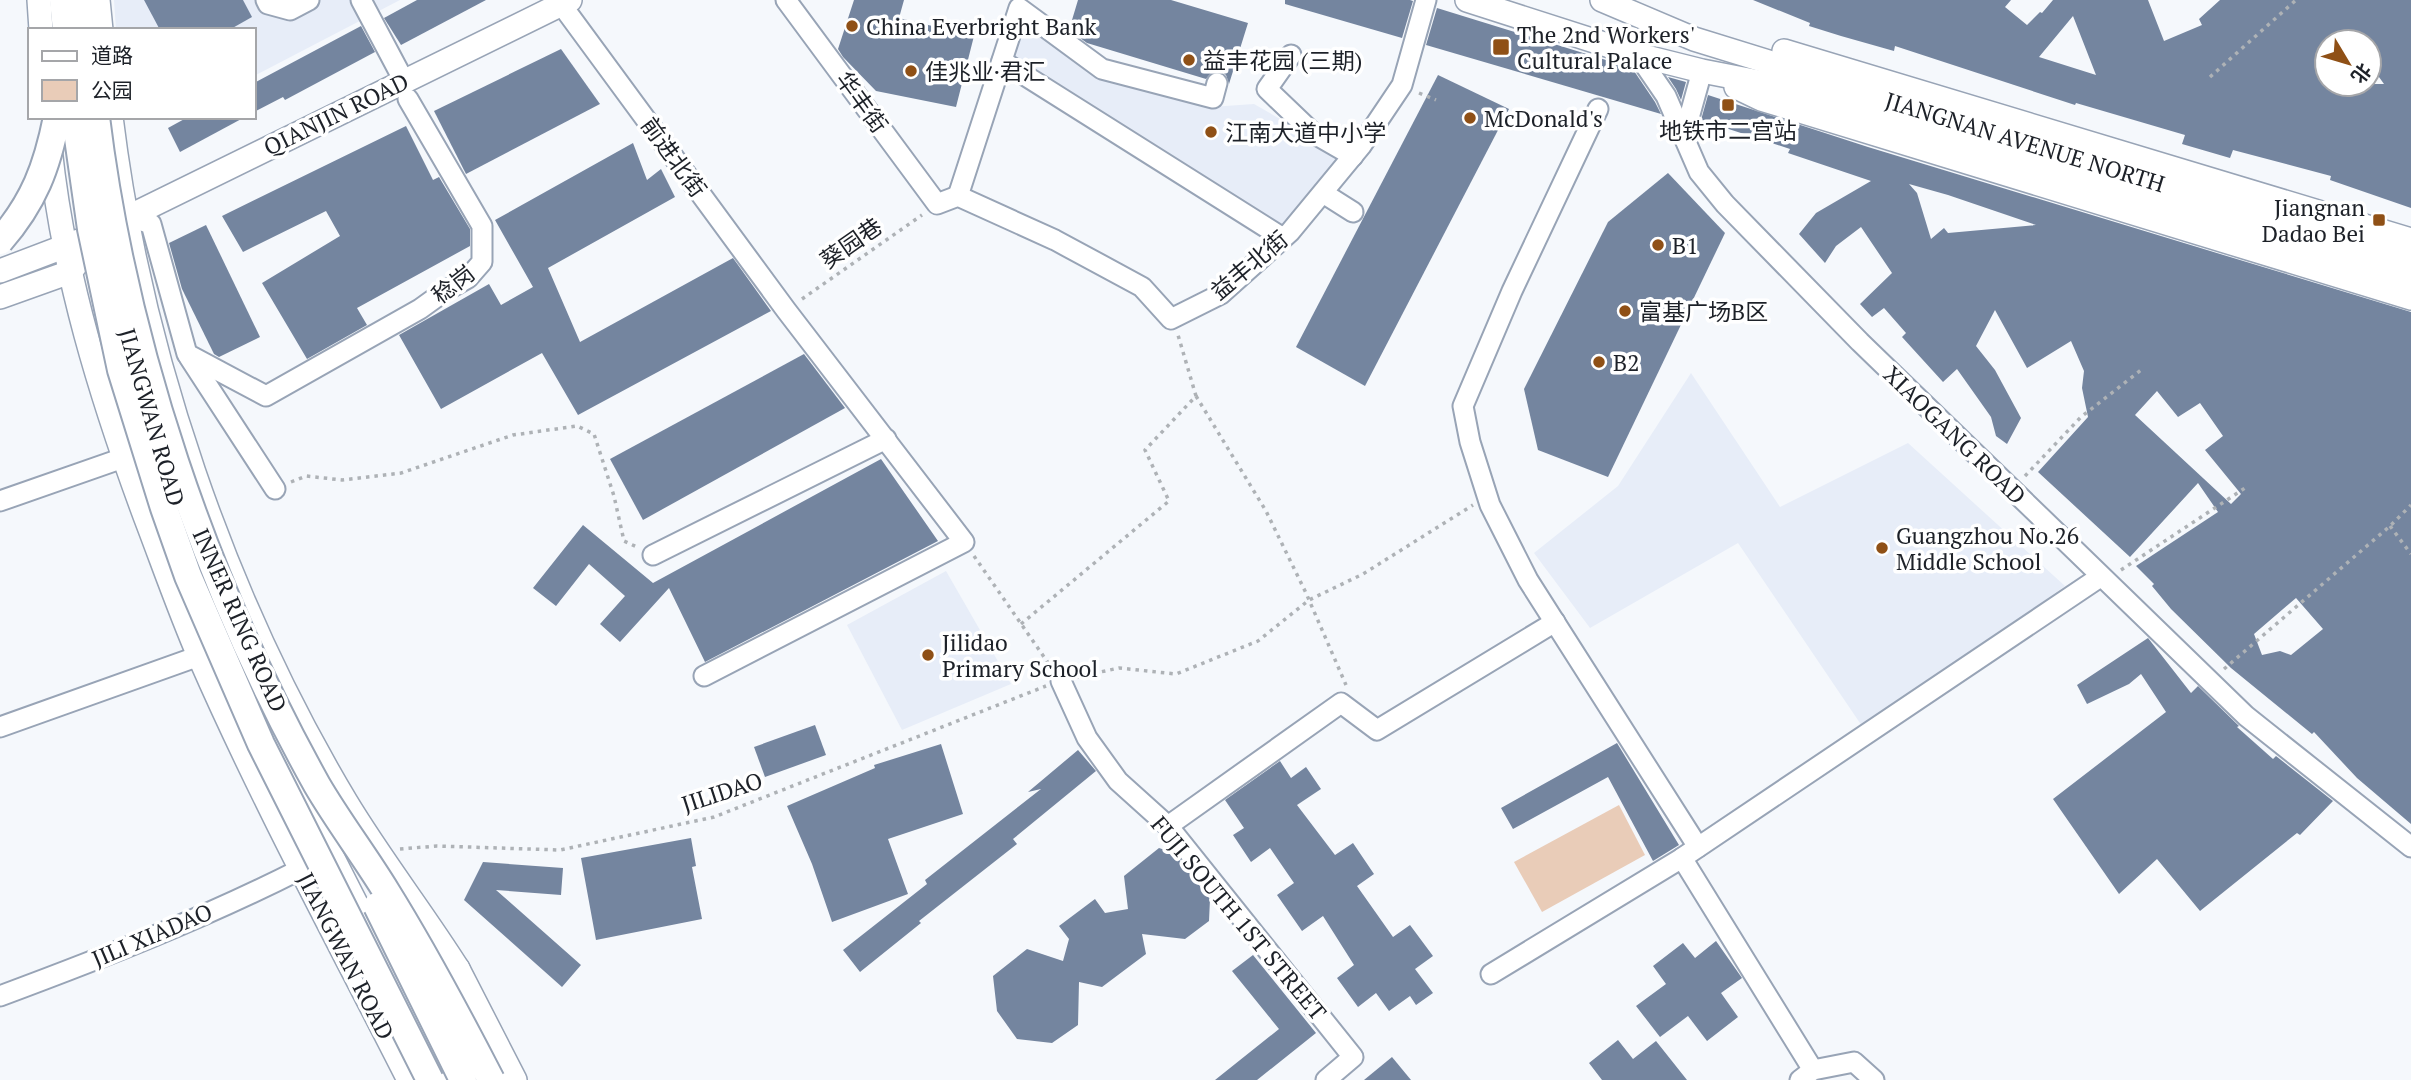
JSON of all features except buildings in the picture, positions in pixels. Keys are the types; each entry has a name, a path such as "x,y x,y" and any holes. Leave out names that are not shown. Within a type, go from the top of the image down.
{"highway":[{"path":"62,0 64,28"},
{"path":"84,0 87,28"},
{"path":"0,241 14,225 41,178 56,119"},
{"name":"INNER RING ROAD","path":"75,119 91,229 121,370 188,576 261,744 430,1080"},
{"name":"INNER RING ROAD","path":"96,119 111,214 129,298 179,471 235,615 318,786 410,929 491,1080"},
{"path":"318,786 463,1080"}],"main road":[{"path":"39,0 41,28"},
{"path":"78,0 80,28"},
{"path":"98,0 101,28"},
{"name":"JIANGNAN AVENUE NORTH","path":"1466,0 1639,55 1774,85 1869,111 2411,279"},
{"path":"1602,0 1758,43 2411,240"},
{"name":"QIANJIN ROAD","path":"0,298 73,259 104,229 127,216 406,90 553,5"},
{"path":"1639,55 1642,9"},
{"name":"JIANGNAN AVENUE NORTH","path":"1642,9 1707,44 2411,260"},
{"path":"1702,71 1761,99 2411,298"},
{"name":"JIANGWAN ROAD","path":"47,119 56,197 73,259 94,366 123,458 200,656 302,869 409,1080"},
{"name":"JIANGWAN ROAD","path":"90,119 104,229 132,356 168,477 205,581 260,708 331,851 458,969 514,1080"},
{"path":"111,119 127,216 163,372 189,454 240,591 332,778 377,851 458,969"},
{"path":"73,259 93,276 113,366 134,435 142,449 168,477"},
{"name":"QIANJIN ROAD","path":"0,271 73,259"},
{"path":"331,851 446,1080"}],"street":[{"path":"266,0 268,4 290,10 309,0"},
{"path":"362,0 406,90"},
{"name":"华丰街","path":"786,0 937,204"},
{"name":"益丰北街","path":"1171,320 1221,294 1283,237 1353,156 1402,85 1426,0"},
{"name":"前进北街","path":"553,5 964,542"},
{"path":"958,196 1018,8 1102,69 1213,98 1217,83"},
{"path":"1291,55 1267,89 1313,133 1353,156"},
{"name":"XIAOGANG ROAD","path":"1639,55 1666,96 1690,154 1710,188 1860,342 2246,716 2411,847"},
{"path":"1002,61 1283,237"},
{"path":"1684,136 1702,71"},
{"name":"稔岗","path":"187,354 266,396 420,309 468,278 482,262 482,226 406,90"},
{"path":"1598,109 1512,291 1463,407 1470,442 1487,496 1528,580 1690,852 1806,1075 1854,1062 1874,1080"},
{"path":"1323,193 1353,212"},
{"path":"937,204 958,196 1055,240 1142,287 1171,320"},
{"path":"127,216 150,224 187,354 275,489"},
{"path":"653,555 886,439"},
{"path":"0,501 123,458"},
{"path":"704,676 964,542"},
{"path":"1491,974 1690,852 2103,579"},
{"path":"1168,826 1341,703 1377,730 1555,622"},
{"path":"0,727 200,656"},
{"name":"FUJI SOUTH 1ST STREET","path":"1061,681 1087,738 1118,781 1168,826 1353,1057 1326,1080"},
{"name":"JILI XIADAO","path":"0,996 192,919 302,869"}],"path":[{"path":"2210,77 2296,0"},
{"name":"葵园巷","path":"786,310 937,204"},
{"path":"1171,320 1179,336 1196,396 1266,511 1347,686"},
{"path":"2011,490 2081,417 2141,370"},
{"path":"1021,624 1169,501 1145,450 1196,396"},
{"path":"275,489 306,476 342,480 401,472 513,435 577,426 594,434 614,496 624,541 653,555"},
{"path":"2103,579 2245,488"},
{"name":"JILIDAO","path":"377,851 438,846 560,850 714,817 1061,681 1119,668 1176,674 1258,641 1309,600 1363,574 1487,496"},
{"path":"2209,682 2411,505"},
{"path":"2390,526 2411,554"},
{"path":"964,542 1061,681"}],"shaded area":[{"path":"114,0 400,0 256,75 256,28 116,28"},
{"name":"江南大道中小学","path":"1020,11 1101,70 1211,107 1254,104 1348,158 1282,234 1005,60"},
{"name":"Guangzhou No.26 Middle School","path":"1691,373 1780,507 1908,443 2065,586 1864,729 1738,543 1590,628 1534,553 1618,486"},
{"name":"Jilidao Primary School","path":"946,571 1011,684 902,730 847,625"}],"green space":[{"path":"1619,805 1645,855 1542,912 1514,862"}],"place":[{"name":"China Everbright Bank","path":"852,26"},
{"name":"The 2nd Workers' Cultural Palace","path":"1501,47"},
{"name":"益丰花园 (三期)","path":"1189,60"},
{"name":"佳兆业·君汇","path":"911,71"},
{"name":"地铁市二宫站","path":"1728,105"},
{"name":"McDonald's","path":"1470,118"},
{"name":"江南大道中小学","path":"1211,132"},
{"name":"Jiangnan Dadao Bei","path":"2379,220"},
{"name":"B1","path":"1658,245"},
{"name":"富基广场B区","path":"1625,311"},
{"name":"B2","path":"1599,362"},
{"name":"Guangzhou No.26 Middle School","path":"1882,548"},
{"name":"Jilidao Primary School","path":"928,655"}]}
